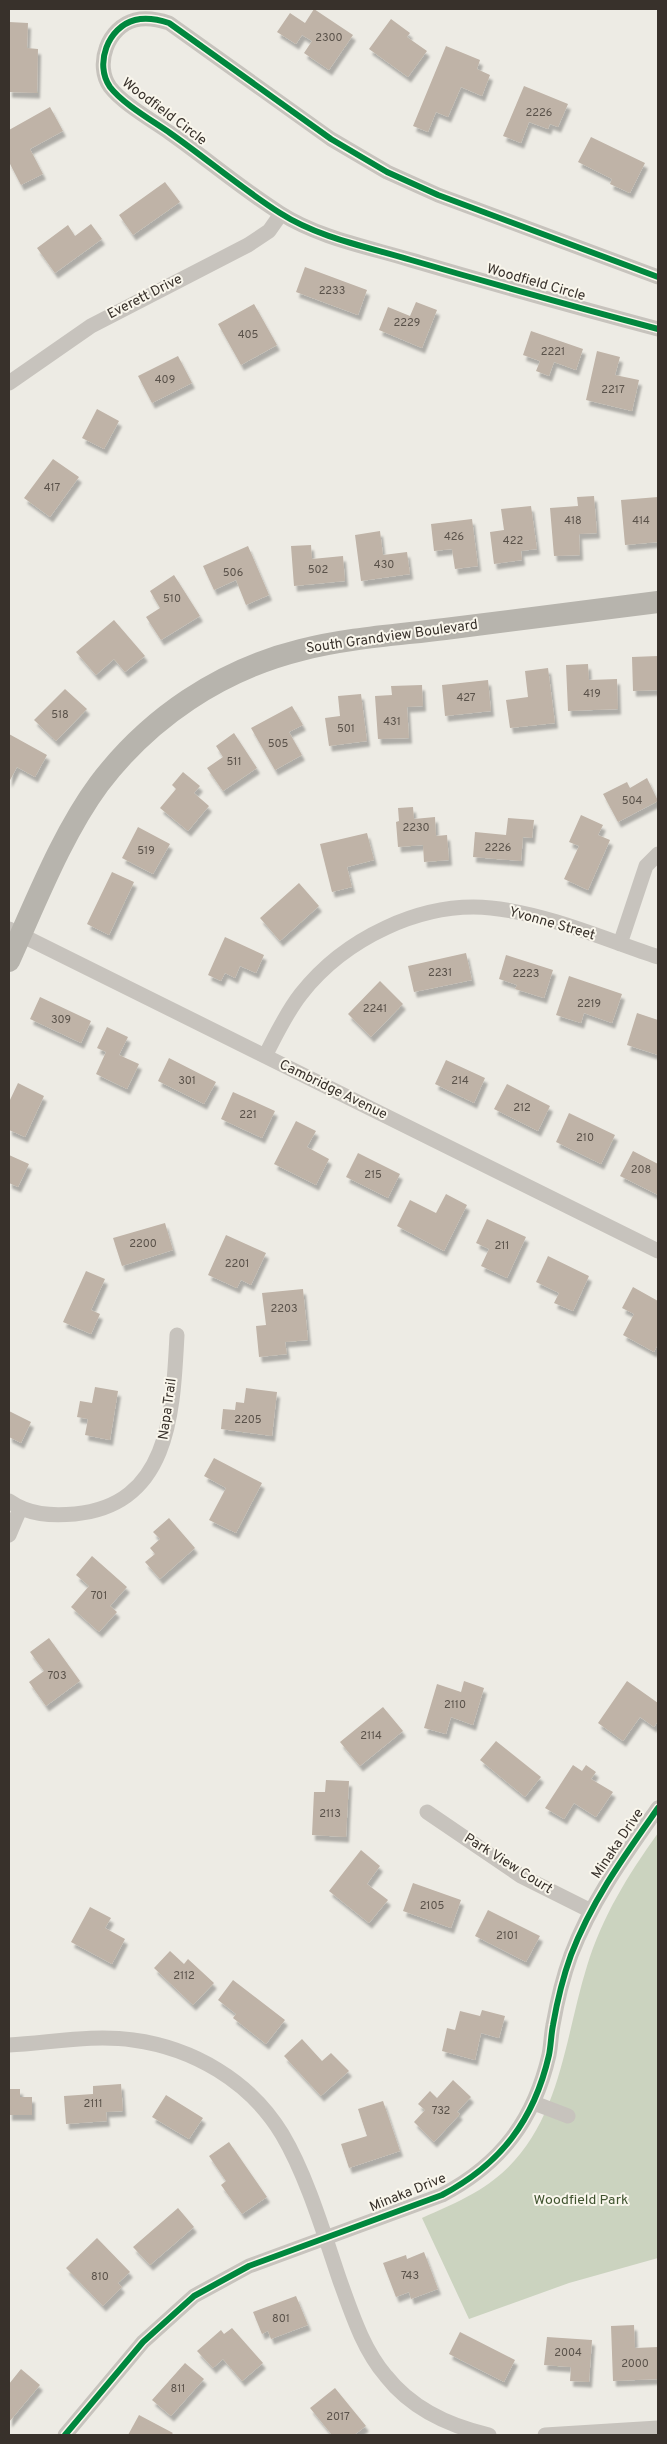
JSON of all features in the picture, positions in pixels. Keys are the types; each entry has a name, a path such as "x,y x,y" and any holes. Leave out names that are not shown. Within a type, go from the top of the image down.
{"street":[{"name":"Woodfield Circle","path":"658,277 438,195 387,172 331,139 168,23 145,18 124,25 115,32 104,55 103,66 111,88 131,105 281,214 303,225 337,238 541,298 658,329"},
{"name":"Everett Drive","path":"9,383 91,326 248,245 269,231 281,214"},
{"name":"South Grandview Boulevard","path":"9,961 15,932 87,803 115,764 134,744 174,709 231,674 272,658 334,643 658,602"},
{"path":"620,944 646,866 658,854"},
{"name":"Yvonne Street","path":"265,1056 281,1024 301,994 319,976 351,948 379,931 409,919 447,910 489,908 526,914 658,957"},
{"name":"Cambridge Avenue","path":"15,932 658,1251"},
{"name":"Napa Trail","path":"14,1505 54,1516 88,1512 115,1502 128,1494 147,1475 156,1463 165,1439 173,1387 177,1334"},
{"path":"9,1535 14,1505"},
{"name":"Minaka Drive","path":"65,2435 143,2342 194,2296 250,2266 420,2204 466,2182 504,2149 538,2095 549,2053 553,2025 564,1979 571,1956 591,1911 614,1870 658,1808"},
{"name":"Park View Court","path":"427,1812 521,1876 591,1911"},
{"path":"9,2046 108,2039 133,2040 179,2050 201,2060 230,2078 249,2094 281,2133 294,2156 364,2341 386,2377 427,2412 469,2430 489,2435"},
{"path":"534,2103 568,2116"},
{"path":"545,2435 658,2428"}],"green space":[{"name":"Woodfield Park","path":"658,1833 658,2258 569,2283 469,2319 422,2218 474,2193 502,2173 524,2149 541,2122 553,2093 587,1966 600,1930 626,1881"}],"building":[{"path":"314,9 353,35 329,70 304,53 312,41 302,35 296,44 277,32 290,13 305,23"},
{"path":"391,19 410,33 407,37 427,51 408,77 369,49"},
{"path":"9,22 28,23 27,48 38,49 37,93 9,92"},
{"path":"446,46 480,60 477,69 490,75 482,96 461,87 448,117 436,112 428,132 413,126"},
{"path":"524,86 568,104 558,127 550,124 548,129 529,122 521,143 503,136"},
{"path":"50,107 63,131 30,149 43,174 21,185 9,162 9,130"},
{"path":"591,137 645,163 630,193 610,184 612,179 578,162"},
{"path":"165,182 180,202 133,235 119,215"},
{"path":"91,224 102,239 55,273 37,248 68,225 75,236"},
{"path":"305,267 367,290 358,315 296,292"},
{"path":"416,302 437,310 422,348 379,330 388,307 410,316"},
{"path":"254,304 277,345 241,365 218,324"},
{"path":"531,331 583,349 576,370 554,362 549,376 536,371 540,361 523,355"},
{"path":"597,351 620,357 615,375 639,380 632,411 586,400"},
{"path":"178,356 192,383 152,403 138,376"},
{"path":"97,409 119,421 104,449 82,438"},
{"path":"53,459 79,477 50,517 24,498"},
{"path":"594,496 597,533 579,534 580,555 554,556 550,508 578,506 577,497"},
{"path":"658,497 658,542 625,545 621,500"},
{"path":"531,506 537,549 521,551 522,560 494,564 490,532 504,530 501,509"},
{"path":"472,519 478,566 455,569 452,549 434,551 431,524"},
{"path":"380,531 383,555 407,552 410,574 361,581 355,535"},
{"path":"311,545 312,559 343,556 345,581 294,586 291,546"},
{"path":"248,546 269,595 246,605 236,580 214,590 203,566"},
{"path":"174,575 200,616 161,640 146,617 160,608 150,591"},
{"path":"114,620 145,656 125,672 114,659 96,675 76,652"},
{"path":"658,656 658,690 633,691 632,657"},
{"path":"588,664 589,680 617,679 618,709 568,711 566,665"},
{"path":"548,668 555,723 510,728 506,700 528,697 525,671"},
{"path":"488,680 491,711 445,716 442,685"},
{"path":"422,685 423,706 407,707 409,738 378,739 375,696 392,695 391,686"},
{"path":"65,689 87,709 56,741 34,720"},
{"path":"361,694 367,741 329,746 325,718 340,716 338,696"},
{"path":"292,706 303,725 289,732 302,755 275,770 251,728"},
{"path":"234,733 257,768 223,791 207,768 223,757 216,746"},
{"path":"9,734 47,755 35,777 17,767 9,782"},
{"path":"183,772 200,786 194,793 209,806 188,831 160,808 176,789 172,785"},
{"path":"647,778 658,801 618,822 603,794 627,782 630,788"},
{"path":"413,807 414,819 435,817 436,836 447,835 449,860 424,862 423,845 398,847 396,822 399,821 398,808"},
{"path":"581,815 603,825 598,835 610,840 588,890 564,879 579,846 569,842"},
{"path":"508,818 534,820 532,838 523,837 521,861 473,857 475,832 506,835"},
{"path":"138,827 170,844 153,874 122,858"},
{"path":"367,833 374,860 347,867 352,887 332,892 320,844"},
{"path":"112,872 134,882 109,935 87,924"},
{"path":"299,883 319,906 280,941 260,918"},
{"path":"225,937 264,955 256,973 240,966 235,978 225,973 221,981 208,975"},
{"path":"466,953 472,980 414,992 408,966"},
{"path":"506,955 553,970 544,998 515,989 517,985 499,979"},
{"path":"569,976 622,994 612,1023 584,1013 581,1023 556,1015"},
{"path":"380,981 403,1004 371,1037 348,1014"},
{"path":"40,997 91,1021 81,1043 30,1019"},
{"path":"637,1013 658,1020 658,1055 627,1045"},
{"path":"107,1027 128,1037 119,1055 139,1064 127,1089 96,1074 106,1052 97,1048"},
{"path":"169,1058 216,1082 204,1104 158,1081"},
{"path":"446,1060 485,1078 474,1103 435,1084"},
{"path":"18,1083 44,1096 25,1137 9,1130 9,1102"},
{"path":"507,1084 550,1106 538,1131 494,1109"},
{"path":"233,1092 275,1111 262,1138 221,1119"},
{"path":"569,1113 615,1135 601,1164 556,1142"},
{"path":"296,1121 316,1131 307,1147 329,1159 316,1185 274,1164"},
{"path":"633,1151 658,1164 658,1195 620,1176"},
{"path":"358,1153 400,1174 388,1198 346,1177"},
{"path":"9,1155 29,1164 18,1187 9,1183"},
{"path":"446,1194 467,1205 444,1251 397,1226 410,1200 436,1213"},
{"path":"487,1219 526,1237 507,1278 481,1266 489,1249 476,1243"},
{"path":"165,1223 173,1250 122,1266 113,1238"},
{"path":"226,1235 266,1253 251,1285 241,1280 237,1288 208,1275"},
{"path":"548,1256 589,1276 573,1311 554,1303 559,1293 536,1282"},
{"path":"86,1271 105,1279 91,1310 100,1314 91,1334 63,1322"},
{"path":"633,1287 658,1301 658,1344 654,1352 623,1335 634,1314 622,1308"},
{"path":"303,1289 308,1340 285,1342 287,1354 259,1357 256,1326 266,1325 262,1293"},
{"path":"95,1387 118,1391 110,1440 85,1435 88,1419 77,1417 80,1401 92,1403"},
{"path":"246,1388 277,1392 272,1436 221,1429 223,1409 235,1410 236,1402 244,1403"},
{"path":"9,1411 31,1422 21,1443 9,1437"},
{"path":"214,1458 262,1483 236,1533 209,1520 226,1488 204,1476"},
{"path":"169,1518 195,1548 160,1579 145,1562 155,1554 150,1548 160,1539 153,1532"},
{"path":"92,1556 127,1587 110,1606 117,1612 99,1632 71,1607 89,1586 76,1575"},
{"path":"49,1638 80,1681 46,1706 29,1682 44,1671 30,1652"},
{"path":"464,1681 484,1688 473,1725 451,1717 446,1734 424,1728 437,1684 461,1692"},
{"path":"627,1681 658,1703 658,1721 654,1727 640,1717 623,1741 598,1723"},
{"path":"383,1707 403,1731 360,1766 340,1742"},
{"path":"496,1741 541,1777 525,1797 480,1760"},
{"path":"573,1765 582,1771 586,1765 596,1772 591,1779 613,1792 596,1817 574,1803 564,1819 545,1808"},
{"path":"326,1780 349,1781 346,1837 312,1835 314,1792 325,1792"},
{"path":"361,1850 380,1866 367,1884 388,1900 369,1923 329,1891"},
{"path":"413,1883 461,1900 451,1928 403,1911"},
{"path":"90,1907 111,1918 105,1928 125,1939 112,1964 71,1942"},
{"path":"488,1910 540,1936 526,1962 475,1936"},
{"path":"170,1951 184,1964 188,1959 214,1983 193,2005 154,1968"},
{"path":"233,1980 285,2020 266,2044 233,2018 236,2014 218,2000"},
{"path":"482,2010 505,2016 499,2038 481,2033 475,2060 442,2051 447,2028 455,2030 460,2011 480,2016"},
{"path":"302,2039 322,2061 331,2053 349,2071 321,2096 284,2056"},
{"path":"453,2080 471,2097 457,2112 460,2114 434,2142 414,2122 425,2110 418,2104 430,2091 437,2098"},
{"path":"121,2084 123,2111 106,2112 107,2121 66,2124 64,2096 93,2094 93,2086"},
{"path":"9,2089 20,2089 20,2097 32,2097 32,2115 9,2115"},
{"path":"166,2095 203,2118 189,2139 152,2117"},
{"path":"383,2101 400,2151 349,2168 341,2144 367,2136 358,2109"},
{"path":"229,2142 267,2197 242,2214 221,2185 226,2181 209,2156"},
{"path":"178,2208 194,2227 150,2265 133,2247"},
{"path":"97,2238 130,2272 118,2283 122,2287 103,2306 66,2268"},
{"path":"424,2252 438,2289 411,2299 409,2292 396,2297 383,2263 406,2255 407,2259"},
{"path":"296,2296 308,2325 271,2339 268,2331 262,2334 253,2312"},
{"path":"634,2325 635,2348 658,2347 658,2379 613,2381 611,2326"},
{"path":"232,2328 263,2363 242,2381 223,2359 213,2368 197,2351 221,2330 224,2334"},
{"path":"460,2332 515,2360 504,2382 449,2354"},
{"path":"547,2337 592,2340 589,2382 570,2381 571,2367 544,2365"},
{"path":"185,2363 204,2379 171,2416 152,2400"},
{"path":"21,2369 40,2385 9,2422 9,2384"},
{"path":"335,2388 366,2426 354,2435 332,2435 310,2408"},
{"path":"139,2415 173,2433 171,2435 128,2435"}],"cycle path":[{"path":"658,277 438,195 387,172 331,139 169,23 152,19 135,20 117,30 106,48 103,68 105,78 110,87 130,106 184,143 252,194 295,222 344,241 658,329"},
{"path":"65,2435 143,2342 194,2296 249,2266 442,2195 463,2183 498,2154 524,2120 543,2078 549,2055 560,1990 579,1935 610,1878 658,1808"}]}
